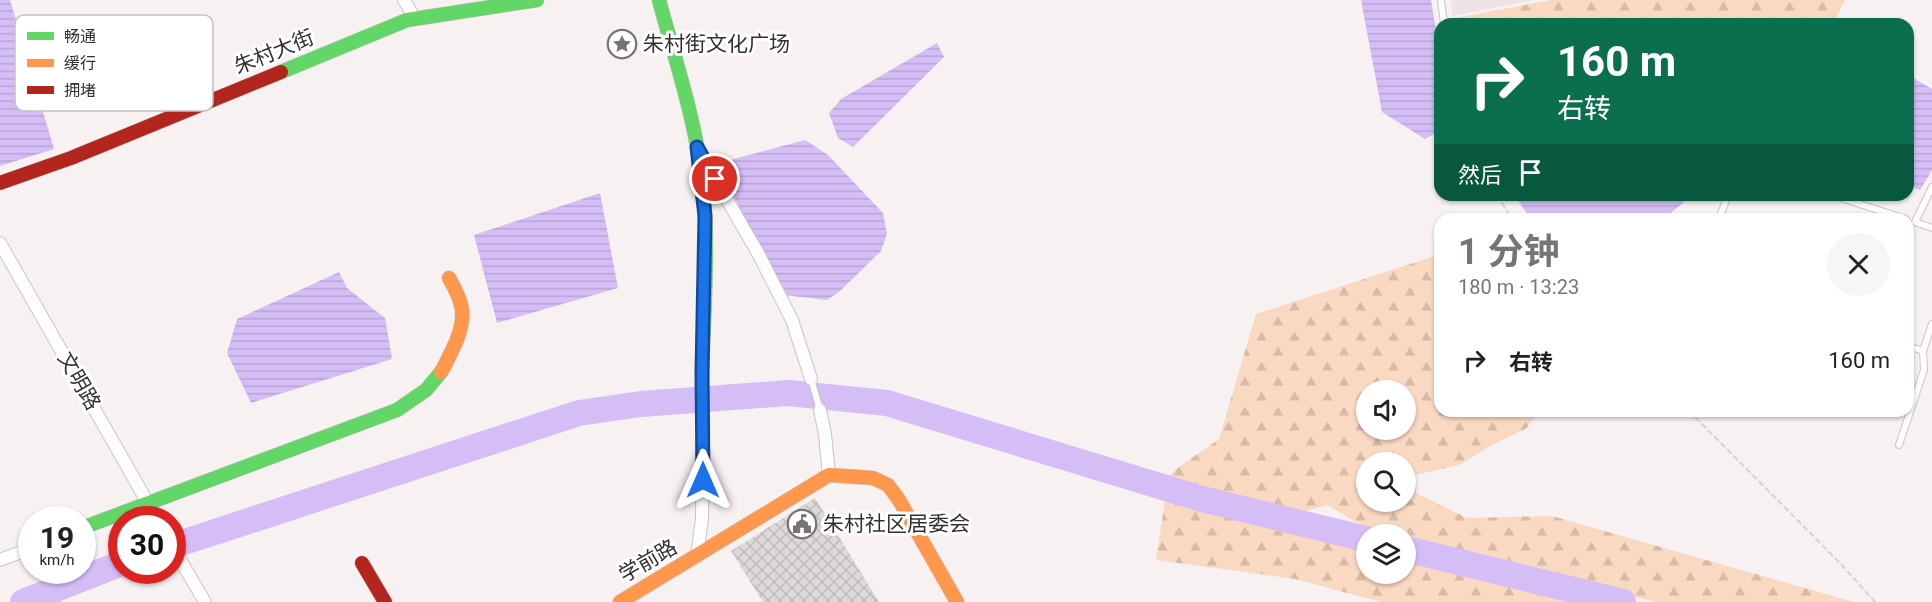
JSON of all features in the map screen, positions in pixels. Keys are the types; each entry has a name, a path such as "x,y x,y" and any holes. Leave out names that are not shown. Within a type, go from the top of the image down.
{"street":[{"path":"404,0 415,19"},
{"name":"朱村大街","path":"213,100 415,19 537,0"},
{"path":"659,0 694,126 705,216 702,372"},
{"name":"朱村大街","path":"0,183 71,158 186,111"},
{"path":"697,147 759,255 792,320 812,379"},
{"name":"文明路","path":"0,243 150,506"},
{"path":"96,522 397,410 420,396 439,376 452,352 463,323 460,298 449,278"},
{"path":"820,410 829,475 873,478 888,484 957,602"},
{"path":"697,557 702,518 703,422"},
{"name":"学前路","path":"623,601 829,475"},
{"path":"0,560 18,553"},
{"path":"362,563 385,602"},
{"path":"186,570 205,602"}],"lane":[{"path":"1441,0 1443,18"},
{"path":"1914,214 1932,188"},
{"path":"1851,201 1888,213"},
{"path":"1914,221 1932,228"},
{"path":"1914,400 1924,370 1923,351 1932,324"},
{"path":"1914,348 1923,351"},
{"path":"702,372 703,422"},
{"path":"812,379 820,410"},
{"path":"1899,445 1908,417"}],"path":[{"path":"1695,417 1840,563 1875,602"}],"shaded area":[{"path":"0,0 10,0 15,17 15,111 43,111 54,149 0,166"},
{"path":"1361,0 1431,0 1434,19 1434,134 1425,139 1382,112"},
{"path":"1451,0 1533,0 1453,16"},
{"path":"937,43 944,57 853,147 838,138 829,113 841,99"},
{"path":"1914,78 1932,89 1932,170 1920,190 1914,188"},
{"path":"805,140 828,155 883,213 887,234 881,251 839,292 827,300 784,295 728,185 723,162"},
{"path":"600,193 618,288 497,323 474,235"},
{"path":"1518,201 1684,201 1670,213 1527,213"},
{"path":"339,272 347,288 385,318 392,359 251,403 227,353 237,319"}],"green space":[{"path":"1551,0 1845,0 1836,18 1455,18"},
{"path":"1434,256 1434,417 1534,417 1527,428 1459,465 1416,475 1416,452 1356,452 1356,512 1416,512 1416,493 1467,518 1552,516 1854,602 1656,602 1416,542 1416,524 1361,524 1328,505 1294,514 1164,482 1176,469 1219,439 1256,314"},
{"path":"1166,494 1356,542 1356,584 1416,584 1416,556 1598,602 1381,602 1295,579 1156,560"}],"building":[{"name":"朱村社区居委会","path":"815,498 879,602 763,602 731,551"}],"waterway":[{"path":"186,541 579,413 641,404 788,393 887,403 1202,499 1356,537"},
{"path":"1416,551 1623,602"},
{"path":"23,602 108,569"}],"traffic: fast":[{"path":"281,72 407,20 537,0"},
{"path":"659,0 698,148 704,195 706,246 702,372"},
{"path":"96,523 397,410 426,390 441,372"}],"traffic: slow":[{"path":"441,372 462,324 462,309 458,294 449,278"},
{"path":"620,602 829,475 873,478 888,485 899,500 957,602"}],"traffic: jam":[{"path":"213,100 281,72"},
{"path":"0,183 71,158 186,111"},
{"path":"362,563 385,602"}],"place":[{"name":"朱村街文化广场","path":"622,44"},
{"name":"朱村社区居委会","path":"802,524"}],"route":[{"path":"703,480 702,372 705,216 697,147 715,179"}]}
